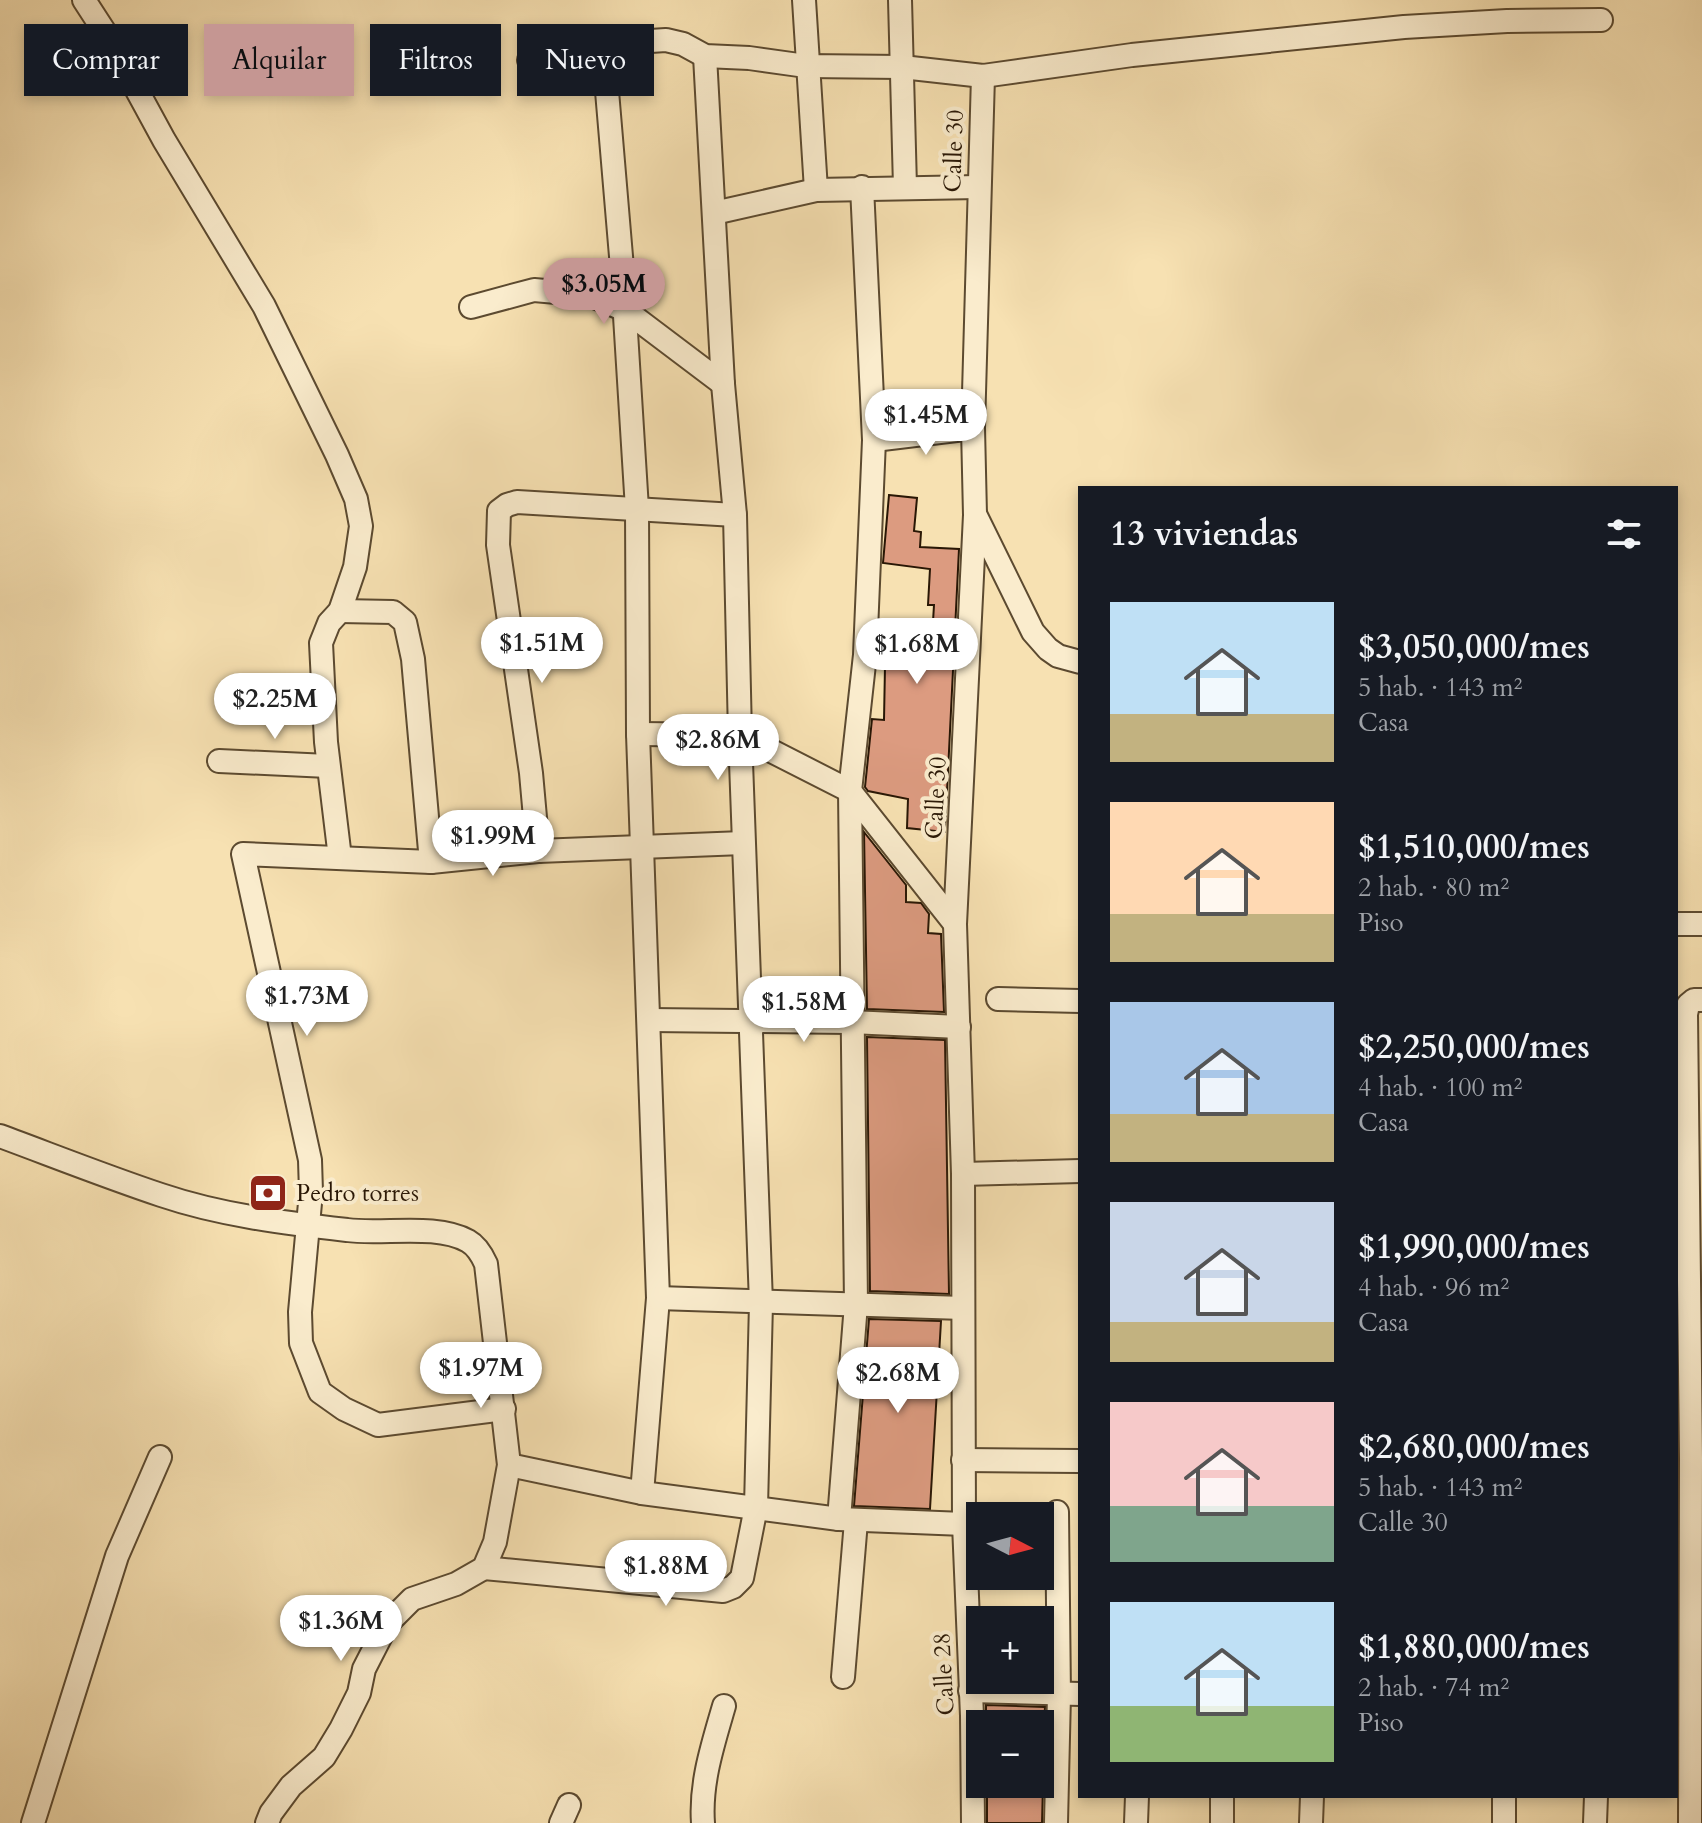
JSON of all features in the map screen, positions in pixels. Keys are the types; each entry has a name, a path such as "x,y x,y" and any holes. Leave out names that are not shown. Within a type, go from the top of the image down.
{"street":[{"path":"84,0 264,306 356,499 361,526 355,567 340,611 329,623 321,643 328,766 340,858"},
{"path":"804,0 816,190"},
{"path":"900,0 905,187"},
{"path":"654,41 683,44 705,56 806,66 902,67 983,76 1132,55 1404,27 1477,22 1601,20"},
{"path":"267,1823 291,1786 324,1757 359,1693 364,1669 387,1624 412,1599 456,1584 484,1568 723,1591 742,1578 756,1507 761,1303 743,843 735,515 723,384 705,56"},
{"name":"Calle 30","path":"964,1524 963,1174 955,924 975,515 973,428 983,76"},
{"path":"607,96 637,509 638,734 658,1298 642,1493"},
{"path":"843,1677 856,1304 850,791 865,655 874,440 862,187"},
{"path":"714,213 816,190 978,187"},
{"path":"471,307 534,290 590,295 625,310 723,384"},
{"path":"874,440 973,428"},
{"path":"538,851 531,773 498,545 499,511 517,502 735,515"},
{"path":"975,515 1040,641 1058,656 1078,661"},
{"path":"340,611 393,612 405,622 415,673 431,862"},
{"path":"638,734 740,735 850,791 955,924"},
{"path":"219,761 328,766"},
{"path":"504,1409 378,1425 344,1409 320,1392 301,1343 300,1312 311,1192 310,1160 243,854 431,862 538,851 743,843"},
{"path":"1678,924 1702,924"},
{"path":"998,999 1078,1001"},
{"path":"1690,1823 1690,1459 1695,1175 1686,1014 1688,1005 1694,1000 1702,1000"},
{"path":"650,1020 851,1022 959,1027"},
{"path":"0,1136 162,1196 260,1219 351,1231 452,1235 469,1241 479,1251 490,1279 509,1465 495,1542 484,1568"},
{"path":"963,1174 1078,1171"},
{"path":"658,1298 963,1308"},
{"path":"33,1823 117,1556 160,1457"},
{"path":"963,1460 1078,1461"},
{"path":"509,1465 642,1493 847,1520 964,1524"},
{"path":"1056,1823 1069,1694 1057,1512"},
{"name":"Calle 28","path":"964,1524 967,1606"},
{"name":"Calle 28","path":"970,1694 973,1823"},
{"path":"703,1823 702,1805 710,1754 724,1706"},
{"path":"1136,1823 1137,1798"},
{"path":"1222,1798 1222,1823"},
{"path":"1311,1823 1312,1798"},
{"path":"1504,1798 1504,1823"},
{"path":"1595,1823 1596,1798"}],"building":[{"path":"889,495 917,498 914,531 921,532 920,547 959,549 945,832 907,828 908,799 868,791 865,787 872,719 884,720 885,666 878,665 880,643 903,646 903,652 931,655 934,605 928,605 930,569 883,563"},
{"path":"864,832 906,885 906,902 921,903 929,914 928,933 941,934 944,1012 867,1009"},
{"path":"867,1037 945,1040 949,1294 870,1291"},
{"path":"869,1319 941,1321 930,1509 854,1506"},
{"path":"986,1705 1045,1707 1045,1710 986,1710"},
{"path":"987,1798 1043,1798 1042,1823 987,1823"}],"place":[{"name":"Pedro torres","path":"268,1193"}]}
